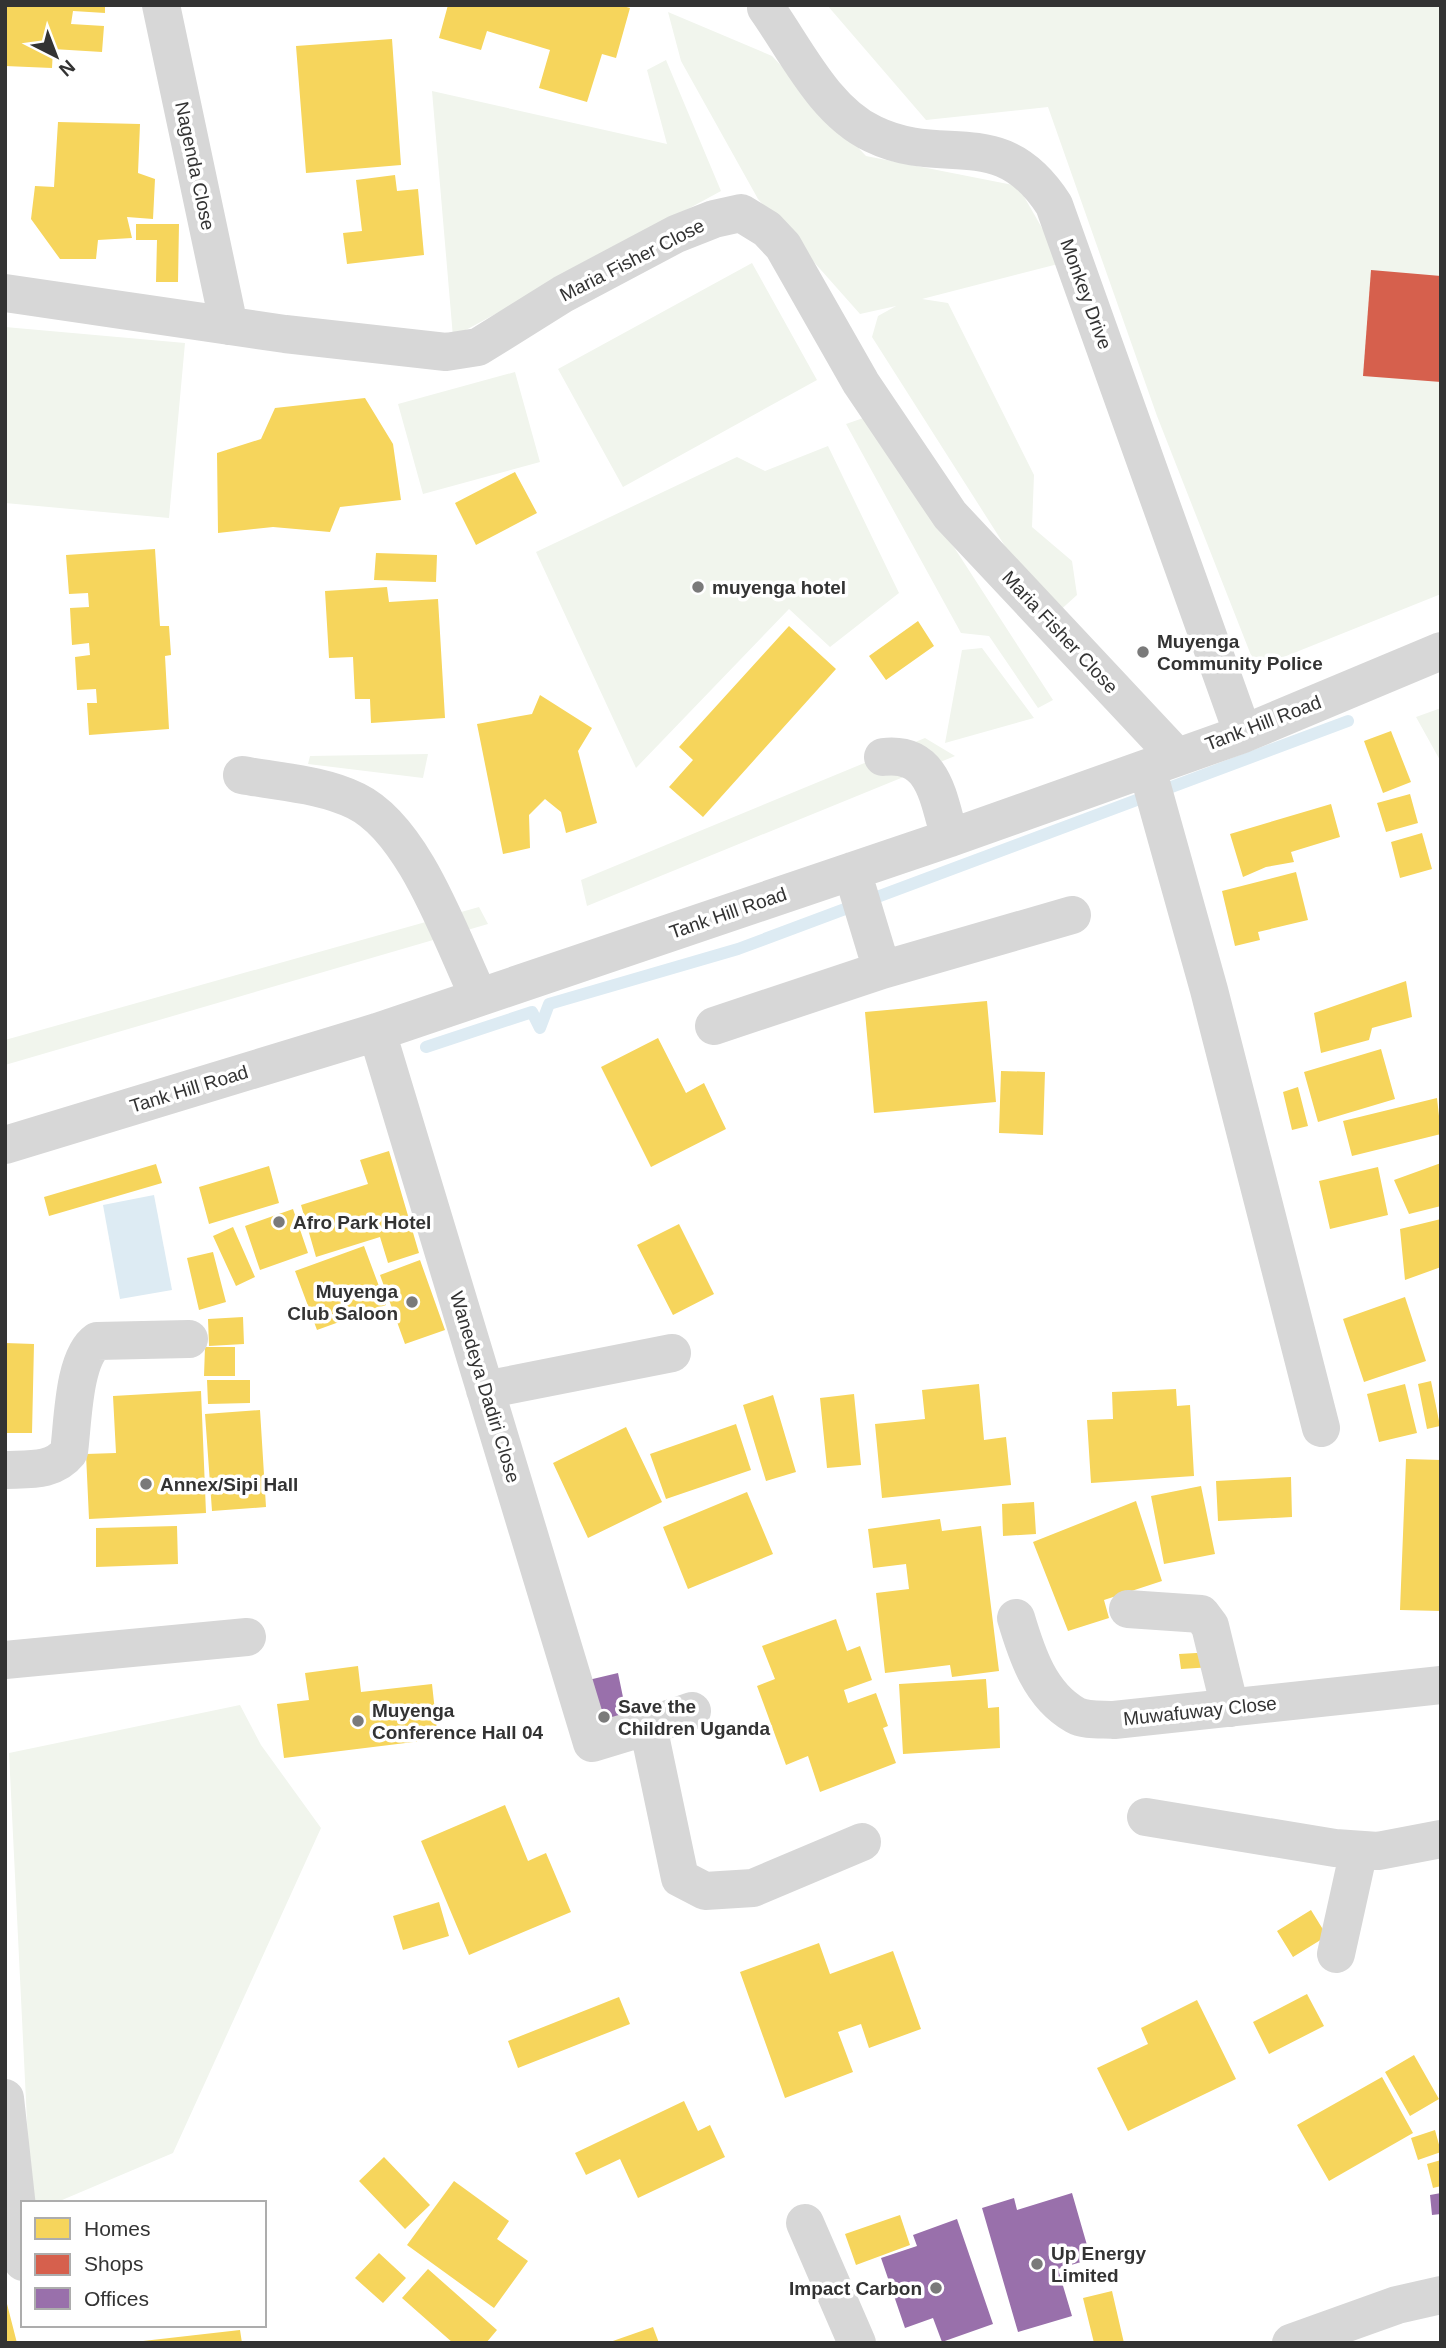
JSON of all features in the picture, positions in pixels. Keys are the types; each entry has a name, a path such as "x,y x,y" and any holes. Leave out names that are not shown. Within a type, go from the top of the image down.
{"street":[{"name":"Nagenda Close","path":"161,5 229,326"},
{"name":"Monkey Drive","path":"766,8 831,100 850,121 872,134 898,144 1001,156 1020,165 1047,193 1054,205 1243,734"},
{"name":"Maria Fisher Close","path":"5,293 229,326 446,352 478,347 563,294 676,234 714,219 741,213 767,229 783,246 861,383 950,515 1162,762"},
{"name":"Tank Hill Road","path":"5,1145 377,1032 950,838 1243,734 1441,650"},
{"path":"883,757 905,757 923,767 931,779 950,838"},
{"path":"1162,762 1209,990 1321,1428"},
{"path":"242,775 327,791 357,801 383,820 410,854 479,997"},
{"path":"852,871 882,970"},
{"path":"714,1026 882,970 1072,915"},
{"name":"Wanedeya Dadiri Close","path":"377,1032 592,1743 648,1726"},
{"path":"5,1471 48,1468 60,1462 69,1452 81,1361 88,1347 97,1341 188,1339"},
{"path":"485,1390 672,1353"},
{"path":"1128,1609 1201,1614 1210,1626 1230,1708"},
{"name":"Muwafuway Close","path":"1016,1618 1025,1648 1046,1690 1077,1717 1114,1720 1441,1685"},
{"path":"5,1660 247,1637"},
{"path":"692,1711 648,1726 680,1878 705,1891 753,1888 862,1842"},
{"path":"1146,1817 1359,1850 1378,1850 1441,1839"},
{"path":"1336,1954 1359,1850"},
{"path":"5,2098 21,2244"},
{"path":"805,2223 856,2343"},
{"path":"1291,2343 1397,2305 1441,2295"}],"shaded area":[{"path":"827,5 1441,5 1441,594 1256,668 1157,416 1048,107 926,120"},
{"path":"668,12 772,56 866,156 1018,186 1062,263 922,299 948,303 1034,475 1032,527 1072,561 1077,595 1056,614 1017,565 872,337 878,316 896,306 860,314 758,199 681,61"},
{"path":"666,60 721,191 453,337 432,91 667,144 647,70"},
{"path":"752,263 817,380 623,487 558,369"},
{"path":"5,327 185,343 169,518 5,503"},
{"path":"515,372 540,462 423,494 398,404"},
{"path":"869,416 1053,700 1038,708 989,636 961,633 846,424"},
{"path":"828,446 899,593 830,647 789,609 636,768 536,552 737,457 765,471"},
{"path":"982,648 1034,718 945,743 962,650"},
{"path":"1441,708 1441,762 1416,717"},
{"path":"925,738 955,756 587,906 581,880"},
{"path":"428,754 423,778 308,764 310,756"},
{"path":"479,907 488,924 5,1065 5,1040"},
{"path":"154,1195 172,1290 120,1299 103,1205"},
{"path":"240,1705 261,1745 321,1828 173,2153 60,2201 31,2201 9,1753"}],"building: Homes":[{"path":"5,5 105,5 105,13 73,11 71,24 104,26 102,52 53,49 52,68 5,66"},
{"path":"448,5 619,5 630,8 616,58 602,54 587,102 539,88 550,50 487,31 481,50 439,38"},
{"path":"392,39 401,165 306,173 296,46"},
{"path":"58,122 140,124 138,173 155,179 153,219 127,217 132,238 98,240 96,259 60,259 31,219 35,186 54,187"},
{"path":"395,175 397,191 418,189 424,255 347,264 343,233 362,231 356,180"},
{"path":"136,224 179,224 178,282 156,282 157,240 136,240"},
{"path":"365,398 393,444 401,500 340,507 330,532 273,527 218,533 217,453 261,439 275,408"},
{"path":"515,472 537,513 476,545 455,503"},
{"path":"155,549 160,626 169,626 171,655 165,656 169,729 89,735 87,703 97,703 96,689 77,690 75,657 90,655 89,643 72,645 70,608 89,607 88,593 69,594 66,555"},
{"path":"376,553 437,555 436,582 374,580"},
{"path":"387,587 389,602 438,599 445,718 371,723 370,699 355,699 353,657 329,658 325,591"},
{"path":"918,621 934,646 886,680 869,656"},
{"path":"789,626 836,669 703,817 669,787 693,760 679,747"},
{"path":"540,695 592,728 578,751 597,823 566,833 561,812 545,799 529,815 530,848 503,854 477,724 532,714"},
{"path":"1391,731 1411,782 1383,793 1364,741"},
{"path":"1410,794 1418,823 1386,832 1377,803"},
{"path":"1331,804 1340,837 1291,852 1294,862 1266,867 1243,877 1230,834"},
{"path":"1422,833 1432,869 1400,878 1391,842"},
{"path":"1296,872 1308,920 1258,932 1260,940 1235,946 1222,891"},
{"path":"1406,981 1412,1017 1372,1028 1369,1040 1321,1053 1314,1013"},
{"path":"987,1001 996,1102 874,1113 865,1012"},
{"path":"658,1038 686,1093 704,1083 726,1129 651,1167 601,1067"},
{"path":"1381,1049 1395,1099 1318,1122 1304,1072"},
{"path":"1001,1071 1045,1072 1043,1135 999,1133"},
{"path":"1298,1087 1308,1126 1292,1130 1283,1092"},
{"path":"1437,1098 1441,1134 1352,1156 1343,1121"},
{"path":"389,1151 419,1253 388,1263 380,1237 316,1257 301,1205 368,1184 360,1160"},
{"path":"1441,1163 1441,1206 1409,1214 1394,1180"},
{"path":"156,1164 162,1183 49,1216 44,1197"},
{"path":"269,1166 279,1203 209,1224 199,1187"},
{"path":"1378,1167 1388,1215 1330,1229 1319,1181"},
{"path":"293,1209 308,1253 260,1270 245,1226"},
{"path":"1441,1219 1441,1267 1405,1280 1400,1229"},
{"path":"679,1224 714,1294 673,1315 637,1245"},
{"path":"233,1227 255,1277 236,1286 213,1236"},
{"path":"364,1246 386,1305 317,1330 295,1271"},
{"path":"213,1252 226,1302 199,1310 187,1258"},
{"name":"Muyenga Club Saloon","path":"420,1260 445,1330 405,1344 380,1275"},
{"path":"1405,1297 1426,1361 1364,1382 1343,1319"},
{"path":"243,1317 244,1344 209,1346 208,1319"},
{"path":"5,1343 34,1344 32,1433 5,1433"},
{"path":"205,1347 235,1347 235,1376 204,1376"},
{"path":"207,1380 250,1380 250,1403 208,1404"},
{"path":"1431,1381 1440,1426 1427,1429 1418,1384"},
{"path":"979,1384 984,1440 1006,1437 1011,1485 882,1498 875,1424 925,1419 922,1390"},
{"path":"1405,1384 1417,1433 1379,1442 1367,1394"},
{"path":"1176,1389 1177,1406 1190,1405 1194,1476 1091,1483 1087,1420 1113,1419 1112,1392"},
{"name":"Annex/Sipi Hall","path":"201,1391 206,1513 89,1519 86,1454 116,1453 113,1396"},
{"path":"854,1394 861,1465 827,1468 820,1398"},
{"path":"773,1395 796,1472 766,1481 743,1405"},
{"path":"260,1410 266,1507 212,1511 205,1414"},
{"path":"736,1424 751,1470 666,1499 650,1454"},
{"path":"626,1427 662,1502 588,1538 553,1463"},
{"path":"1406,1459 1441,1460 1441,1611 1400,1610"},
{"path":"1291,1477 1292,1517 1218,1521 1216,1481"},
{"path":"1201,1486 1215,1554 1164,1564 1151,1496"},
{"path":"747,1492 773,1554 688,1589 663,1527"},
{"path":"1136,1501 1162,1581 1104,1600 1109,1618 1068,1631 1033,1542"},
{"path":"1034,1502 1036,1534 1003,1536 1002,1504"},
{"path":"940,1519 942,1531 981,1526 999,1671 952,1677 950,1665 885,1673 876,1593 909,1589 906,1564 873,1568 868,1529"},
{"path":"177,1526 178,1564 96,1567 96,1528"},
{"path":"836,1619 847,1651 860,1646 872,1680 844,1690 848,1703 876,1693 888,1726 883,1728 896,1763 820,1792 808,1756 786,1765 757,1686 775,1679 762,1646"},
{"path":"1213,1652 1213,1667 1181,1669 1179,1654"},
{"name":"Muyenga Conference Hall 04","path":"358,1666 361,1692 432,1684 438,1739 284,1758 277,1704 309,1700 305,1673"},
{"path":"986,1679 988,1708 999,1707 1000,1748 903,1754 899,1684"},
{"path":"505,1805 528,1861 546,1853 571,1912 469,1955 421,1841"},
{"path":"439,1902 449,1936 403,1950 393,1916"},
{"path":"1311,1910 1327,1936 1293,1957 1277,1931"},
{"path":"819,1943 830,1974 893,1951 921,2029 869,2048 861,2024 838,2032 853,2072 785,2098 740,1972"},
{"path":"1307,1994 1324,2026 1269,2054 1253,2022"},
{"path":"619,1997 630,2024 518,2068 508,2041"},
{"path":"1197,2000 1236,2079 1128,2131 1097,2068 1148,2044 1141,2028"},
{"path":"1414,2055 1439,2099 1410,2116 1385,2072"},
{"path":"1382,2077 1413,2133 1329,2181 1297,2125"},
{"path":"684,2101 698,2131 710,2125 725,2157 638,2198 620,2159 586,2175 575,2153"},
{"path":"1435,2130 1441,2152 1418,2160 1411,2138"},
{"path":"384,2157 430,2205 405,2229 359,2181"},
{"path":"1441,2160 1441,2186 1433,2188 1427,2164"},
{"path":"454,2181 509,2221 497,2239 528,2261 494,2308 407,2245"},
{"path":"900,2215 910,2245 856,2265 845,2234"},
{"path":"379,2253 406,2278 383,2303 355,2278"},
{"path":"428,2269 497,2330 486,2343 453,2343 402,2298"},
{"path":"1112,2291 1124,2343 1094,2343 1083,2298"},
{"path":"6,2300 17,2343 5,2343"},
{"path":"653,2327 659,2343 610,2343 610,2342"},
{"path":"240,2330 242,2343 143,2343 143,2341"}],"building: Shops":[{"path":"1371,270 1441,276 1441,382 1363,376"}],"building: Offices":[{"path":"618,1673 630,1731 592,1738 580,1682"},
{"name":"Up Energy Limited","path":"1072,2193 1091,2259 1058,2269 1072,2316 1018,2332 982,2208 1014,2198 1017,2210"},
{"path":"1441,2193 1441,2214 1432,2215 1430,2195"},
{"name":"Impact Carbon","path":"957,2219 993,2324 942,2342 933,2318 905,2328 881,2258 917,2246 913,2235"}],"waterway":[{"path":"426,1047 532,1012 540,1028 549,1004 738,949 1348,721"}],"place":[{"name":"muyenga hotel","path":"698,587"},
{"name":"Muyenga Community Police","path":"1143,652"},
{"name":"Afro Park Hotel","path":"279,1222"},
{"name":"Muyenga Club Saloon","path":"412,1302"},
{"name":"Annex/Sipi Hall","path":"146,1484"},
{"name":"Save the Children Uganda","path":"604,1717"},
{"name":"Muyenga Conference Hall 04","path":"358,1721"},
{"name":"Up Energy Limited","path":"1037,2264"},
{"name":"Impact Carbon","path":"936,2288"}]}
